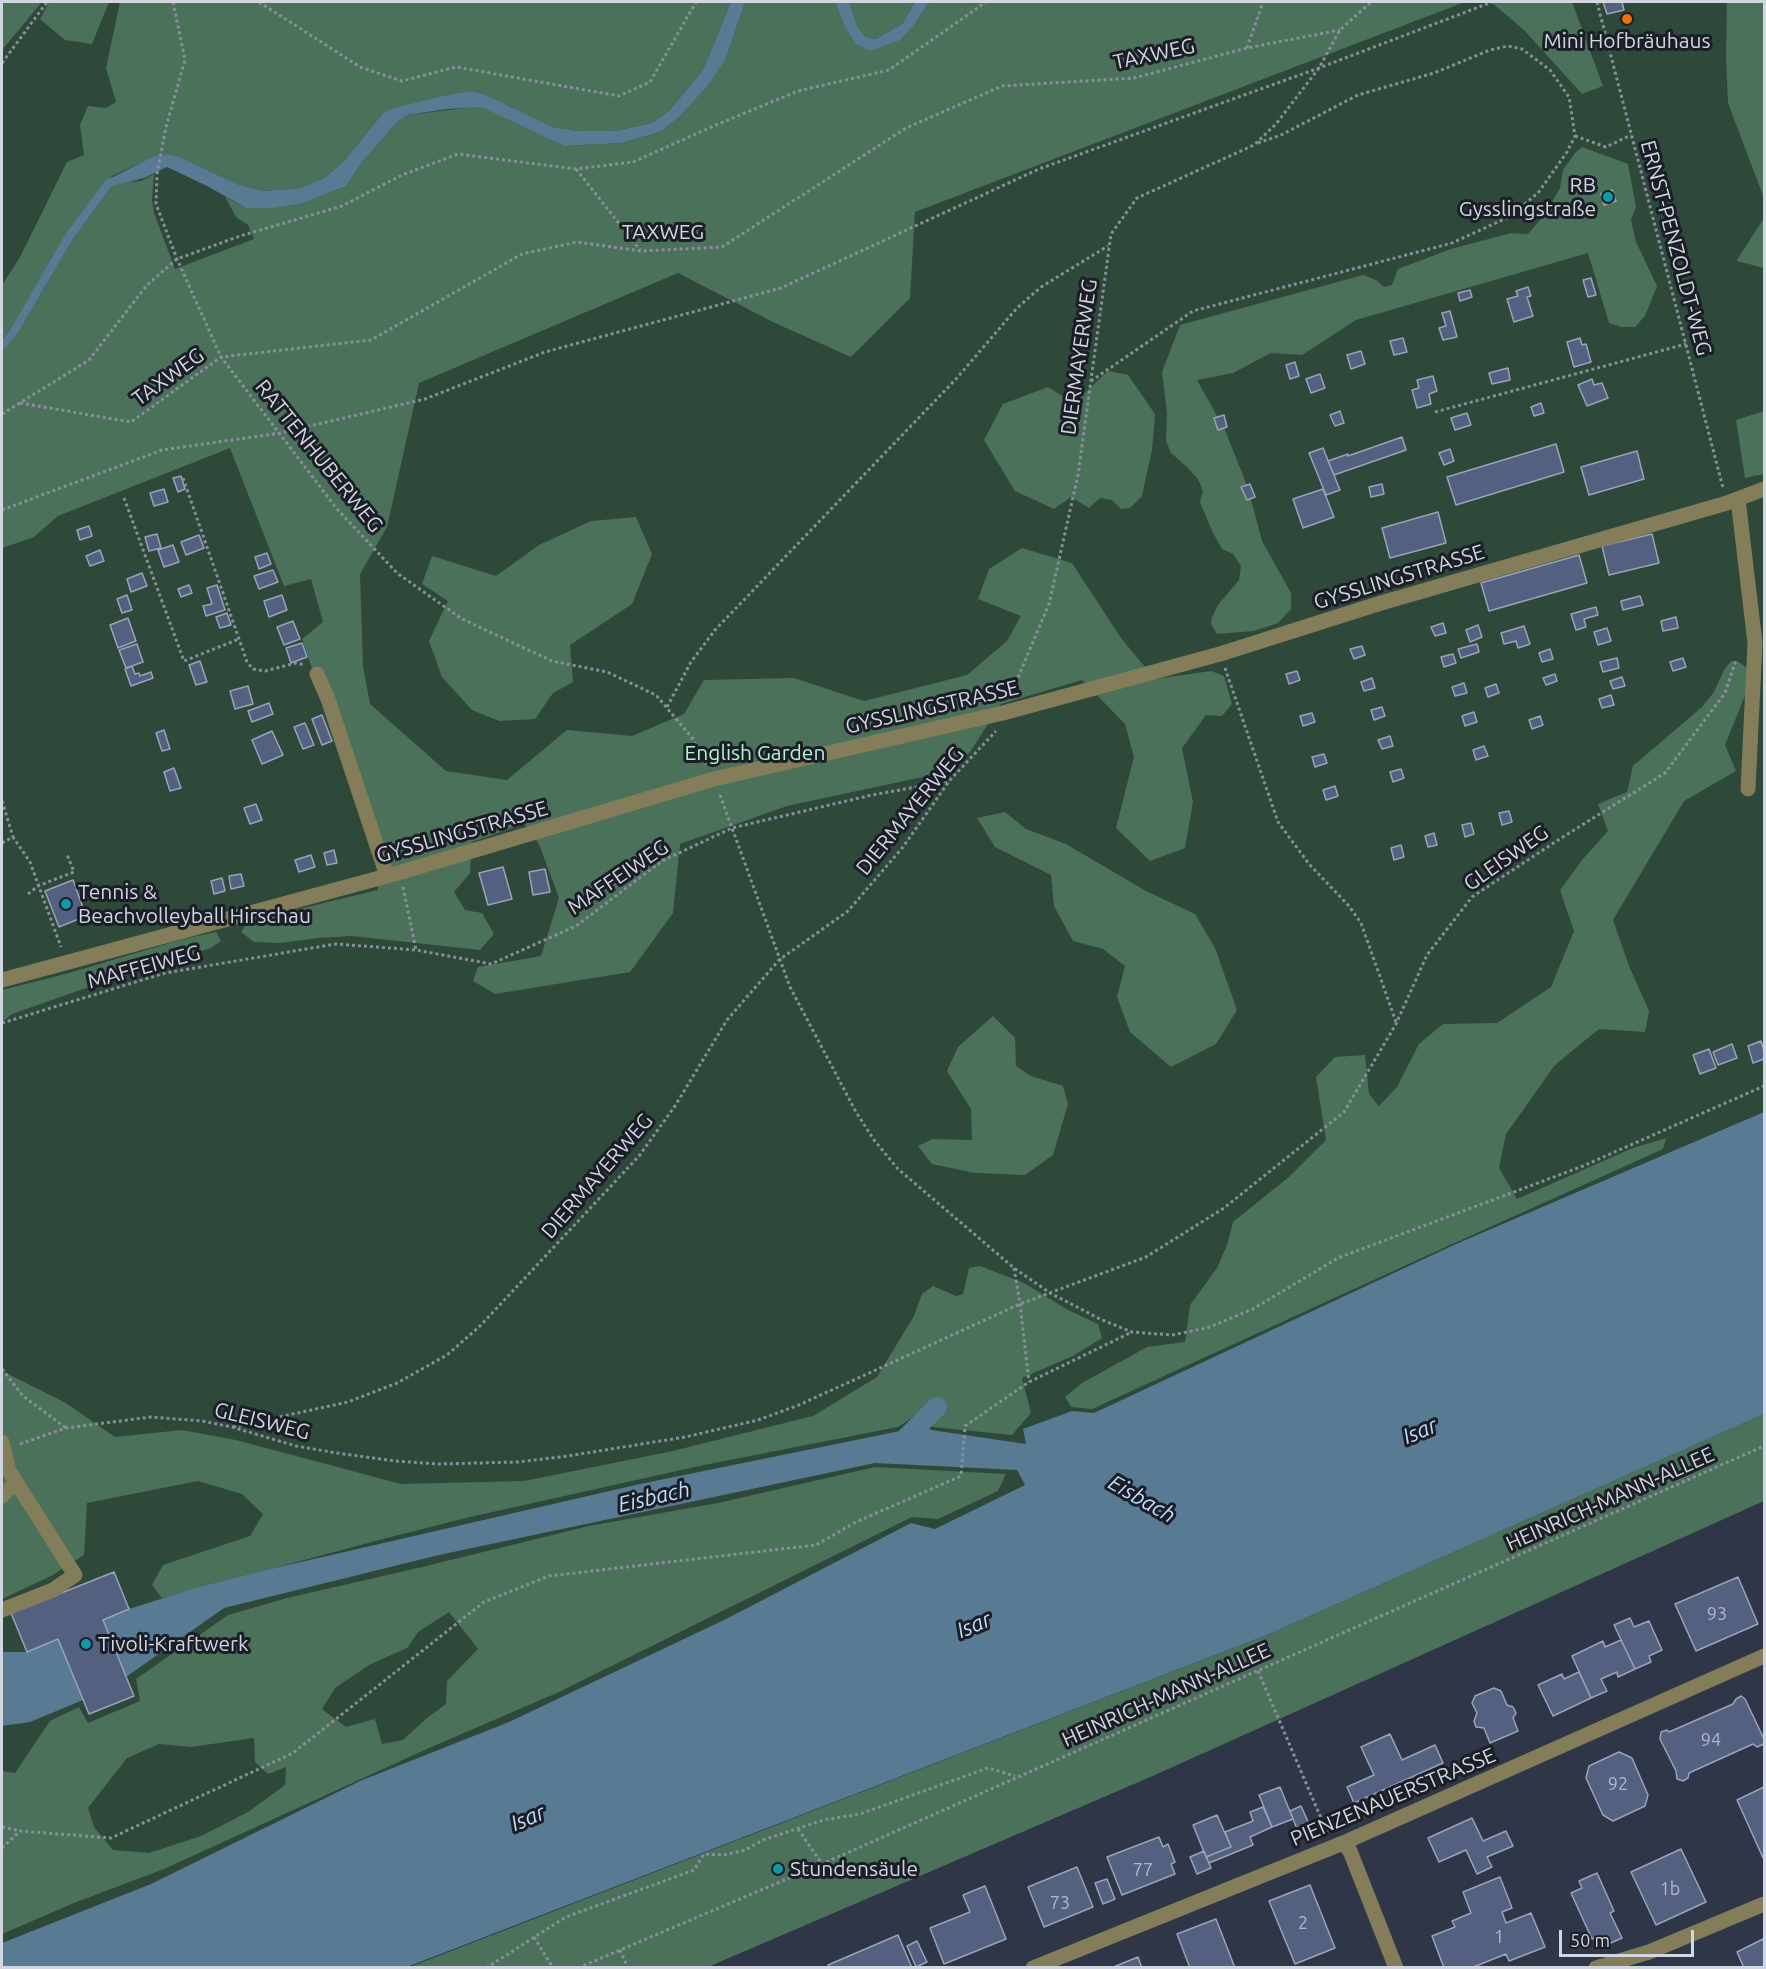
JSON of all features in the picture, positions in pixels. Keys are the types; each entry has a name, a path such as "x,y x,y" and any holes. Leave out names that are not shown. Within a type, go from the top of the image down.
{"street":[{"name":"GYSSLINGSTRASSE","path":"2,980 393,875 714,779 1003,713 1220,654 1484,572 1732,501 1764,489"},
{"path":"1732,501 1755,643 1748,789"},
{"path":"317,674 393,875"},
{"path":"2,1446 9,1471 75,1575 53,1590 2,1610"},
{"path":"2,1496 16,1482"},
{"name":"PIENZENAUERSTRASSE","path":"1034,1968 1344,1843 1764,1656"},
{"path":"1344,1843 1350,1851 1396,1968"},
{"path":"1596,1968 1649,1952 1764,1904"}],"path":[{"path":"2,63 47,2"},
{"name":"RATTENHUBERWEG","path":"173,2 185,60 166,127 157,174 156,204 177,259 221,357 337,509 397,573 462,619 552,661 607,672 656,695 693,739 714,779 732,828"},
{"path":"259,2 360,67 402,81 456,67 620,96 650,82 696,2"},
{"path":"2,414 89,360 147,285 177,259 240,236 342,206 402,175 458,154 576,169 633,162 798,91 889,70 986,2"},
{"path":"1247,48 1263,2"},
{"path":"1340,30 1371,2"},
{"path":"2,510 162,450 280,433 425,399 545,352 781,288 1039,169 1319,68 1492,2"},
{"name":"ERNST-PENZOLDT-WEG","path":"1597,2 1686,344 1732,501"},
{"name":"TAXWEG","path":"20,403 131,422 221,357 371,340 522,254 577,242 641,251 722,247 906,128 1002,86 1134,78 1247,48 1340,30"},
{"name":"DIERMAYERWEG","path":"232,1427 348,1402 397,1383 447,1355 488,1318 639,1156 675,1107 727,1020 779,960 848,911 903,847 950,780 995,734 1049,604 1078,474 1111,234 1137,198 1254,145 1276,124 1319,68 1340,30"},
{"path":"1090,381 1193,312 1452,243 1509,217 1538,193 1567,152 1575,136 1569,96 1550,70 1522,49 1508,46 1490,50 1434,73 1358,95 1281,135 1254,145"},
{"path":"1575,136 1606,147 1631,135"},
{"path":"576,169 641,251"},
{"path":"667,707 691,662 716,630 956,379 1017,308 1041,287 1109,246"},
{"path":"1436,412 1686,344"},
{"path":"183,478 248,662 253,669 265,671 296,663 305,665 310,676 317,674"},
{"path":"124,498 184,661 239,639"},
{"name":"GLEISWEG","path":"2,1446 66,1428 151,1417 202,1421 232,1427 296,1446 395,1461 438,1464 518,1462 685,1437 758,1420 799,1405 1020,1304 1146,1257 1224,1208 1344,1112 1396,1024 1427,955 1472,897 1665,773 1725,693 1738,653"},
{"path":"1220,654 1278,822 1309,864 1349,906 1360,923 1396,1024"},
{"name":"MAFFEIWEG","path":"2,1023 165,973 336,944 416,950 491,964 576,926 662,861 732,828 872,795 950,780"},
{"path":"2,801 13,837 30,862 67,963"},
{"path":"732,828 790,987 856,1112 874,1140 898,1169 1014,1268 1050,1293 1100,1319 1132,1332 1172,1335 1207,1328 1253,1309 1338,1258 1583,1166 1764,1086"},
{"path":"2,843 13,837"},
{"path":"28,894 38,886 74,872 68,856 72,855"},
{"path":"393,875 416,950"},
{"path":"1014,1268 1029,1382"},
{"path":"2,1827 21,1831 111,1838 293,1753 484,1602 549,1576 816,1545 856,1522 961,1476 965,1426 1029,1382 1132,1332"},
{"path":"2,1370 23,1396 66,1428"},
{"name":"HEINRICH-MANN-ALLEE","path":"578,1968 822,1864 1764,1446"},
{"path":"1258,1671 1327,1831 1344,1843"},
{"path":"486,1968 566,1917 694,1870 704,1854 724,1855 745,1851 763,1840 798,1828 823,1820 860,1814 988,1768 1017,1777"},
{"path":"798,1828 822,1864"},
{"path":"2,1848 21,1831"},
{"path":"534,1937 553,1968"},
{"path":"620,1950 628,1968"}],"green space":[{"name":"English Garden","path":"2,2 1764,2 1764,1130 1029,1493 2,1958"},
{"path":"2,2 42,2 2,50"},
{"path":"49,2 109,2 92,44 65,40 40,19"},
{"path":"120,2 731,2 703,70 670,110 652,123 615,131 577,131 553,127 484,94 471,91 384,112 344,161 324,178 301,188 263,191 237,184 180,157 167,154 154,156 112,176 9,332 2,339 2,285 20,257 67,162 84,155 80,125 88,106 106,108 116,102 106,68"},
{"path":"745,2 835,2 844,25 870,51 914,25 929,2 1465,2 915,212 910,298 851,357 775,323 678,273 419,383 387,527 360,574 363,666 370,704 446,771 507,780 567,730 632,736 684,714 704,680 794,678 864,701 967,675 1007,641 1021,616 978,599 989,569 1022,548 1072,563 1121,638 1155,679 1211,671 1224,676 1232,704 1222,716 1206,715 1182,748 1193,802 1185,848 1150,861 1116,828 1134,757 1125,724 1082,680 1001,704 970,752 946,772 787,806 680,844 673,913 630,972 495,994 473,981 478,967 541,956 559,898 539,844 524,824 472,842 470,873 454,892 465,910 482,913 494,934 480,950 352,936 280,943 254,942 241,932 249,921 378,890 378,864 302,639 323,622 311,579 284,586 230,448 58,516 34,537 2,548 2,351 16,336 73,239 112,186 123,182 141,181 154,174 152,200 154,213 175,269 254,239 248,225 236,217 225,197 246,208 303,203 346,186 363,161 397,122 407,115 482,106 564,146 622,143 660,132 726,58"},
{"path":"849,2 915,2 902,24 876,39 866,37 858,28"},
{"path":"1491,2 1572,2 1603,86 1582,94 1524,30"},
{"path":"1727,2 1764,2 1764,198 1728,103"},
{"path":"1582,147 1628,164 1636,207 1631,220 1636,242 1657,286 1645,316 1635,327 1621,327 1609,323 1588,253 1356,320 1302,355 1271,353 1233,373 1197,380 1225,430 1248,488 1262,541 1291,593 1291,609 1278,623 1254,631 1217,634 1211,624 1212,617 1218,605 1239,580 1241,566 1233,554 1222,549 1212,531 1200,502 1203,491 1198,479 1171,453 1166,441 1167,413 1162,372 1180,325 1363,275 1376,280 1384,287 1392,285 1398,269 1451,249 1511,233 1528,234 1545,214 1560,188 1563,170"},
{"path":"1764,218 1764,268 1737,261 1737,260"},
{"path":"1108,371 1128,375 1155,414 1152,450 1142,496 1130,508 1121,509 1112,500 1100,498 1089,508 1071,497 1054,509 1015,491 984,440 1003,404 1048,387 1074,403"},
{"path":"1764,411 1764,474 1745,478 1736,420"},
{"path":"636,517 652,554 632,604 570,645 573,682 553,693 535,719 499,721 472,710 442,677 429,641 448,601 422,584 432,556 496,576 539,545 591,521"},
{"path":"1731,661 1739,662 1747,668 1748,688 1725,745 1736,771 1684,801 1613,920 1629,966 1649,1011 1645,1032 1599,1029 1555,1065 1506,1134 1499,1168 1517,1199 1633,1148 1666,1138 1663,1149 1092,1409 1071,1407 1065,1397 1082,1383 1147,1347 1185,1342 1190,1305 1217,1268 1227,1245 1233,1222 1290,1176 1326,1140 1316,1077 1335,1057 1365,1055 1369,1094 1379,1106 1397,1087 1419,1044 1443,1024 1497,1023 1551,987 1574,931 1560,890 1582,860 1608,831 1598,804 1627,792 1633,766 1702,707 1714,692 1724,670"},
{"path":"1005,812 1026,829 1066,844 1146,891 1195,914 1215,948 1237,1010 1216,1044 1171,1067 1130,1032 1117,997 1125,966 1103,949 1073,941 1054,906 1051,875 995,847 977,818"},
{"path":"216,932 221,941 211,948 12,1014 2,1022 2,990 69,973 183,939"},
{"path":"993,1016 1015,1038 1016,1066 1031,1076 1063,1086 1068,1104 1053,1155 1025,1175 975,1173 932,1164 918,1146 933,1139 972,1140 971,1109 947,1071 958,1047"},
{"path":"980,1266 1024,1283 1068,1310 1098,1324 1102,1338 1073,1356 1022,1378 1031,1413 1012,1435 933,1427 919,1413 898,1427 704,1465 470,1517 162,1598 152,1585 163,1565 250,1536 263,1514 242,1494 198,1481 87,1503 84,1555 51,1576 2,1599 2,1371 66,1403 115,1437 182,1430 236,1440 401,1484 524,1481 673,1451 813,1416 877,1377 914,1316 922,1294 933,1286 956,1296 963,1294 969,1268"},
{"path":"1764,1414 1764,1501 1155,1775 708,1967 407,1968 1267,1635"},
{"path":"875,1467 1006,1474 998,1491 938,1519 912,1517 559,1692 429,1748 164,1869 74,1903 2,1934 2,1771 15,1773 50,1721 79,1707 88,1723 140,1701 136,1679 228,1615 287,1598 589,1526 718,1503","holes":["449,1612 478,1649 447,1681 446,1704 403,1740 382,1744 375,1719 346,1727 322,1709 335,1688 369,1665 407,1648 418,1632","254,1738 255,1762 268,1774 286,1767 285,1785 248,1812 201,1836 149,1853 113,1850 94,1827 88,1808 127,1758 159,1744 191,1747"]}],"water":[{"path":"731,2 745,2 726,58 709,84 680,116 660,132 622,143 564,146 482,107 447,109 407,115 397,122 363,161 346,186 303,203 273,208 246,208 167,167 144,178 112,186 73,239 16,336 2,351 2,339 9,332 65,235 105,181 154,156 167,154 180,157 237,184 263,191 301,188 324,178 344,161 384,112 471,91 484,94 553,127 577,131 615,131 652,123 670,110 703,70"},
{"path":"835,2 849,2 858,28 866,37 876,39 902,24 915,2 929,2 914,25 900,40 870,51 856,44 844,25"},
{"path":"1764,1112 1764,1414 1267,1635 407,1967 2,1968 2,1943 151,1884 360,1781 509,1722 726,1619 911,1523 935,1529 1025,1485 1017,1470 875,1463 439,1555 224,1608 126,1677 103,1620 129,1609 192,1589 266,1570 640,1484 900,1431 918,1418 931,1430 1026,1444 1023,1429 1072,1411 1094,1413 1456,1244"},
{"path":"58,1639 83,1700 30,1722 2,1726 2,1652 27,1652"}],"building":[{"path":"1603,2 1622,2 1624,10 1607,14"},
{"name":"RB Gysslingstraße","path":"1612,190 1616,201 1604,205 1601,194"},
{"path":"1591,278 1596,295 1588,297 1583,280"},
{"path":"1528,287 1531,296 1527,297 1533,316 1514,322 1507,299 1518,296 1516,291"},
{"path":"1470,290 1472,297 1460,301 1458,293"},
{"path":"1450,311 1457,337 1443,340 1439,328 1446,326 1442,313"},
{"path":"1403,338 1407,352 1394,355 1390,341"},
{"path":"1580,338 1582,345 1586,344 1591,362 1574,367 1567,342"},
{"path":"1361,351 1365,364 1351,369 1347,355"},
{"path":"1295,362 1299,376 1290,379 1286,365"},
{"path":"1508,368 1510,380 1492,384 1489,373"},
{"path":"1320,374 1325,388 1311,393 1306,379"},
{"path":"1433,376 1437,391 1429,394 1431,404 1417,408 1412,390 1419,388 1417,380"},
{"path":"1592,379 1594,385 1602,383 1608,398 1587,406 1578,385"},
{"path":"1541,403 1544,413 1534,416 1531,407"},
{"path":"1340,411 1344,423 1335,426 1330,415"},
{"path":"1467,413 1471,425 1455,430 1451,418"},
{"path":"1224,415 1227,427 1218,430 1214,418"},
{"path":"1402,437 1406,450 1334,475 1328,461"},
{"path":"1556,444 1564,472 1456,505 1447,477"},
{"path":"1323,448 1340,490 1326,495 1309,453"},
{"path":"1450,449 1454,461 1444,465 1439,453"},
{"path":"1637,451 1644,479 1589,495 1581,467"},
{"path":"181,476 185,489 178,492 173,478"},
{"path":"1250,484 1255,497 1247,500 1241,487"},
{"path":"1382,484 1384,494 1371,497 1369,487"},
{"path":"164,489 168,502 154,506 150,493"},
{"path":"1323,489 1334,517 1303,528 1293,499"},
{"path":"1438,512 1446,543 1390,558 1382,528"},
{"path":"89,526 92,536 80,540 77,530"},
{"path":"157,534 161,548 149,551 145,537"},
{"path":"1652,534 1659,563 1609,575 1602,546"},
{"path":"199,535 204,548 186,555 181,542"},
{"path":"173,545 179,562 164,567 158,550"},
{"path":"100,550 104,561 90,566 86,556"},
{"path":"267,553 271,564 259,569 255,557"},
{"path":"1579,555 1587,583 1489,611 1481,583"},
{"path":"273,570 278,582 259,589 254,576"},
{"path":"142,573 147,586 131,592 127,579"},
{"path":"189,585 192,593 181,597 178,589"},
{"path":"217,585 225,610 206,616 203,606 212,604 207,588"},
{"path":"127,595 132,610 122,613 117,599"},
{"path":"282,595 287,610 269,617 264,601"},
{"path":"1640,596 1643,605 1623,610 1621,601"},
{"path":"1596,607 1598,615 1584,619 1586,627 1576,630 1571,614"},
{"path":"227,613 231,625 220,628 216,617"},
{"path":"1676,617 1678,628 1663,631 1661,621"},
{"path":"128,618 136,641 118,648 110,625"},
{"path":"293,621 300,639 284,645 277,627"},
{"path":"1443,623 1446,633 1435,636 1431,627"},
{"path":"1478,625 1482,637 1470,642 1466,630"},
{"path":"1524,626 1530,644 1518,648 1516,641 1504,644 1501,633"},
{"path":"1607,628 1611,641 1598,645 1594,632"},
{"path":"302,643 307,657 291,663 286,648"},
{"path":"137,644 143,662 126,668 119,650"},
{"path":"1477,644 1479,652 1461,658 1458,649"},
{"path":"1362,646 1365,655 1354,659 1350,649"},
{"path":"1550,649 1553,659 1542,662 1539,653"},
{"path":"1453,654 1456,663 1444,667 1441,657"},
{"path":"1617,658 1619,668 1603,672 1600,662"},
{"path":"1683,658 1686,667 1673,671 1670,662"},
{"path":"200,661 207,682 196,685 189,665"},
{"path":"132,666 135,674 139,673 140,676 151,672 153,678 131,686 125,669"},
{"path":"1297,671 1300,680 1289,684 1286,674"},
{"path":"1555,674 1557,681 1546,685 1543,678"},
{"path":"1622,677 1625,686 1613,689 1610,681"},
{"path":"1372,678 1375,688 1364,691 1361,682"},
{"path":"1464,683 1467,693 1455,696 1452,687"},
{"path":"1496,684 1499,693 1488,697 1485,688"},
{"path":"248,686 253,704 235,709 230,691"},
{"path":"1611,695 1614,705 1602,708 1599,699"},
{"path":"269,703 273,714 252,722 248,711"},
{"path":"1382,707 1385,716 1374,720 1371,710"},
{"path":"1474,712 1477,722 1465,726 1462,716"},
{"path":"1312,713 1315,722 1303,726 1300,716"},
{"path":"322,715 332,741 322,745 312,719"},
{"path":"1540,716 1543,725 1532,729 1529,720"},
{"path":"305,723 314,745 303,749 294,727"},
{"path":"164,730 170,749 162,751 156,733"},
{"path":"272,731 283,755 262,764 252,740"},
{"path":"1390,736 1393,746 1382,749 1378,740"},
{"path":"1484,746 1488,756 1476,760 1473,750"},
{"path":"1324,754 1327,763 1315,767 1312,757"},
{"path":"174,768 181,788 170,791 164,772"},
{"path":"1401,769 1404,778 1393,782 1390,772"},
{"path":"1335,786 1338,796 1326,800 1323,790"},
{"path":"256,804 262,820 250,824 244,808"},
{"path":"1509,811 1512,822 1502,825 1499,813"},
{"path":"1471,823 1474,834 1465,837 1462,825"},
{"path":"1434,833 1437,845 1428,847 1425,836"},
{"path":"1401,845 1404,857 1394,860 1391,848"},
{"path":"334,850 337,863 327,865 324,853"},
{"path":"311,855 315,867 299,872 295,860"},
{"path":"503,867 512,899 488,905 479,873"},
{"path":"545,869 550,892 533,895 529,872"},
{"path":"241,874 244,886 231,889 229,876"},
{"path":"222,878 225,891 214,894 211,881"},
{"name":"Tennis & Beachvolleyball Hirschau","path":"73,880 86,916 59,927 45,891"},
{"path":"1761,1041 1764,1059 1753,1063 1748,1046"},
{"path":"1732,1044 1737,1058 1718,1065 1713,1052"},
{"path":"1709,1049 1716,1068 1700,1074 1693,1055"},
{"name":"Tivoli-Kraftwerk","path":"114,1572 129,1609 103,1620 134,1696 89,1714 58,1639 27,1652 11,1613"},
{"path":"1738,1577 1758,1624 1696,1651 1675,1604"},
{"path":"1630,1618 1634,1627 1649,1621 1662,1650 1649,1656 1651,1662 1635,1669 1614,1625"},
{"path":"1621,1640 1635,1669 1618,1677 1617,1672 1601,1679 1607,1691 1591,1698 1572,1656 1603,1641 1605,1647"},
{"path":"1579,1672 1591,1698 1553,1716 1538,1685 1562,1674 1564,1679"},
{"path":"1494,1688 1501,1691 1507,1705 1513,1707 1516,1713 1513,1718 1518,1731 1490,1743 1484,1728 1476,1727 1474,1721 1477,1713 1472,1703 1475,1696"},
{"path":"1741,1696 1745,1699 1764,1739 1764,1744 1757,1747 1753,1744 1689,1773 1688,1778 1683,1781 1677,1779 1676,1771 1660,1739 1661,1732 1667,1730 1669,1732 1733,1704"},
{"path":"1390,1734 1402,1760 1435,1745 1443,1763 1354,1803 1347,1787 1374,1775 1361,1747"},
{"path":"1619,1752 1632,1758 1648,1795 1645,1806 1613,1821 1603,1815 1586,1778 1589,1766"},
{"path":"1280,1787 1293,1819 1272,1827 1259,1795"},
{"path":"1764,1787 1764,1860 1737,1800"},
{"path":"1301,1806 1309,1824 1297,1829 1290,1811"},
{"path":"1263,1807 1272,1827 1250,1837 1253,1845 1209,1863 1206,1857 1231,1847 1225,1832 1253,1821 1250,1812"},
{"path":"1217,1815 1231,1847 1206,1857 1193,1825"},
{"path":"1472,1818 1483,1841 1506,1831 1513,1846 1487,1857 1492,1867 1477,1874 1466,1850 1439,1862 1428,1838"},
{"path":"1159,1837 1163,1847 1168,1844 1175,1862 1171,1864 1175,1874 1122,1895 1107,1857"},
{"path":"1681,1849 1706,1902 1656,1925 1631,1872"},
{"path":"1204,1851 1211,1868 1197,1874 1190,1857"},
{"path":"1077,1867 1093,1907 1044,1927 1028,1887"},
{"path":"1597,1873 1614,1911 1610,1913 1622,1938 1604,1946 1599,1936 1592,1939 1571,1893 1582,1888 1579,1881"},
{"path":"1500,1877 1512,1908 1502,1912 1506,1923 1531,1913 1545,1947 1509,1961 1506,1954 1471,1968 1444,1968 1432,1936 1455,1927 1452,1921 1471,1913 1463,1892"},
{"path":"1107,1879 1115,1899 1103,1904 1095,1883"},
{"path":"1310,1885 1335,1948 1295,1964 1269,1901"},
{"path":"985,1886 1006,1939 944,1964 930,1928 970,1912 963,1895"},
{"path":"1216,1919 1235,1968 1190,1968 1177,1934"},
{"path":"898,1935 912,1968 829,1968 828,1965"},
{"path":"1763,1939 1764,1968 1744,1968 1737,1952"},
{"path":"917,1941 927,1962 916,1967 907,1946"},
{"path":"1138,1957 1142,1968 1111,1968"}],"waterway":[{"path":"903,1441 937,1407"}],"place":[{"name":"Mini Hofbräuhaus","path":"1627,19"},
{"name":"RB Gysslingstraße","path":"1608,197"},
{"name":"Tennis & Beachvolleyball Hirschau","path":"66,904"},
{"name":"Tivoli-Kraftwerk","path":"86,1644"},
{"name":"Stundensäule","path":"778,1869"}],"water label":[{"name":"Isar","path":"1420,1431"},
{"name":"Eisbach","path":"654,1497"},
{"name":"Eisbach","path":"1142,1499"},
{"name":"Isar","path":"974,1625"},
{"name":"Isar","path":"528,1818"}]}
